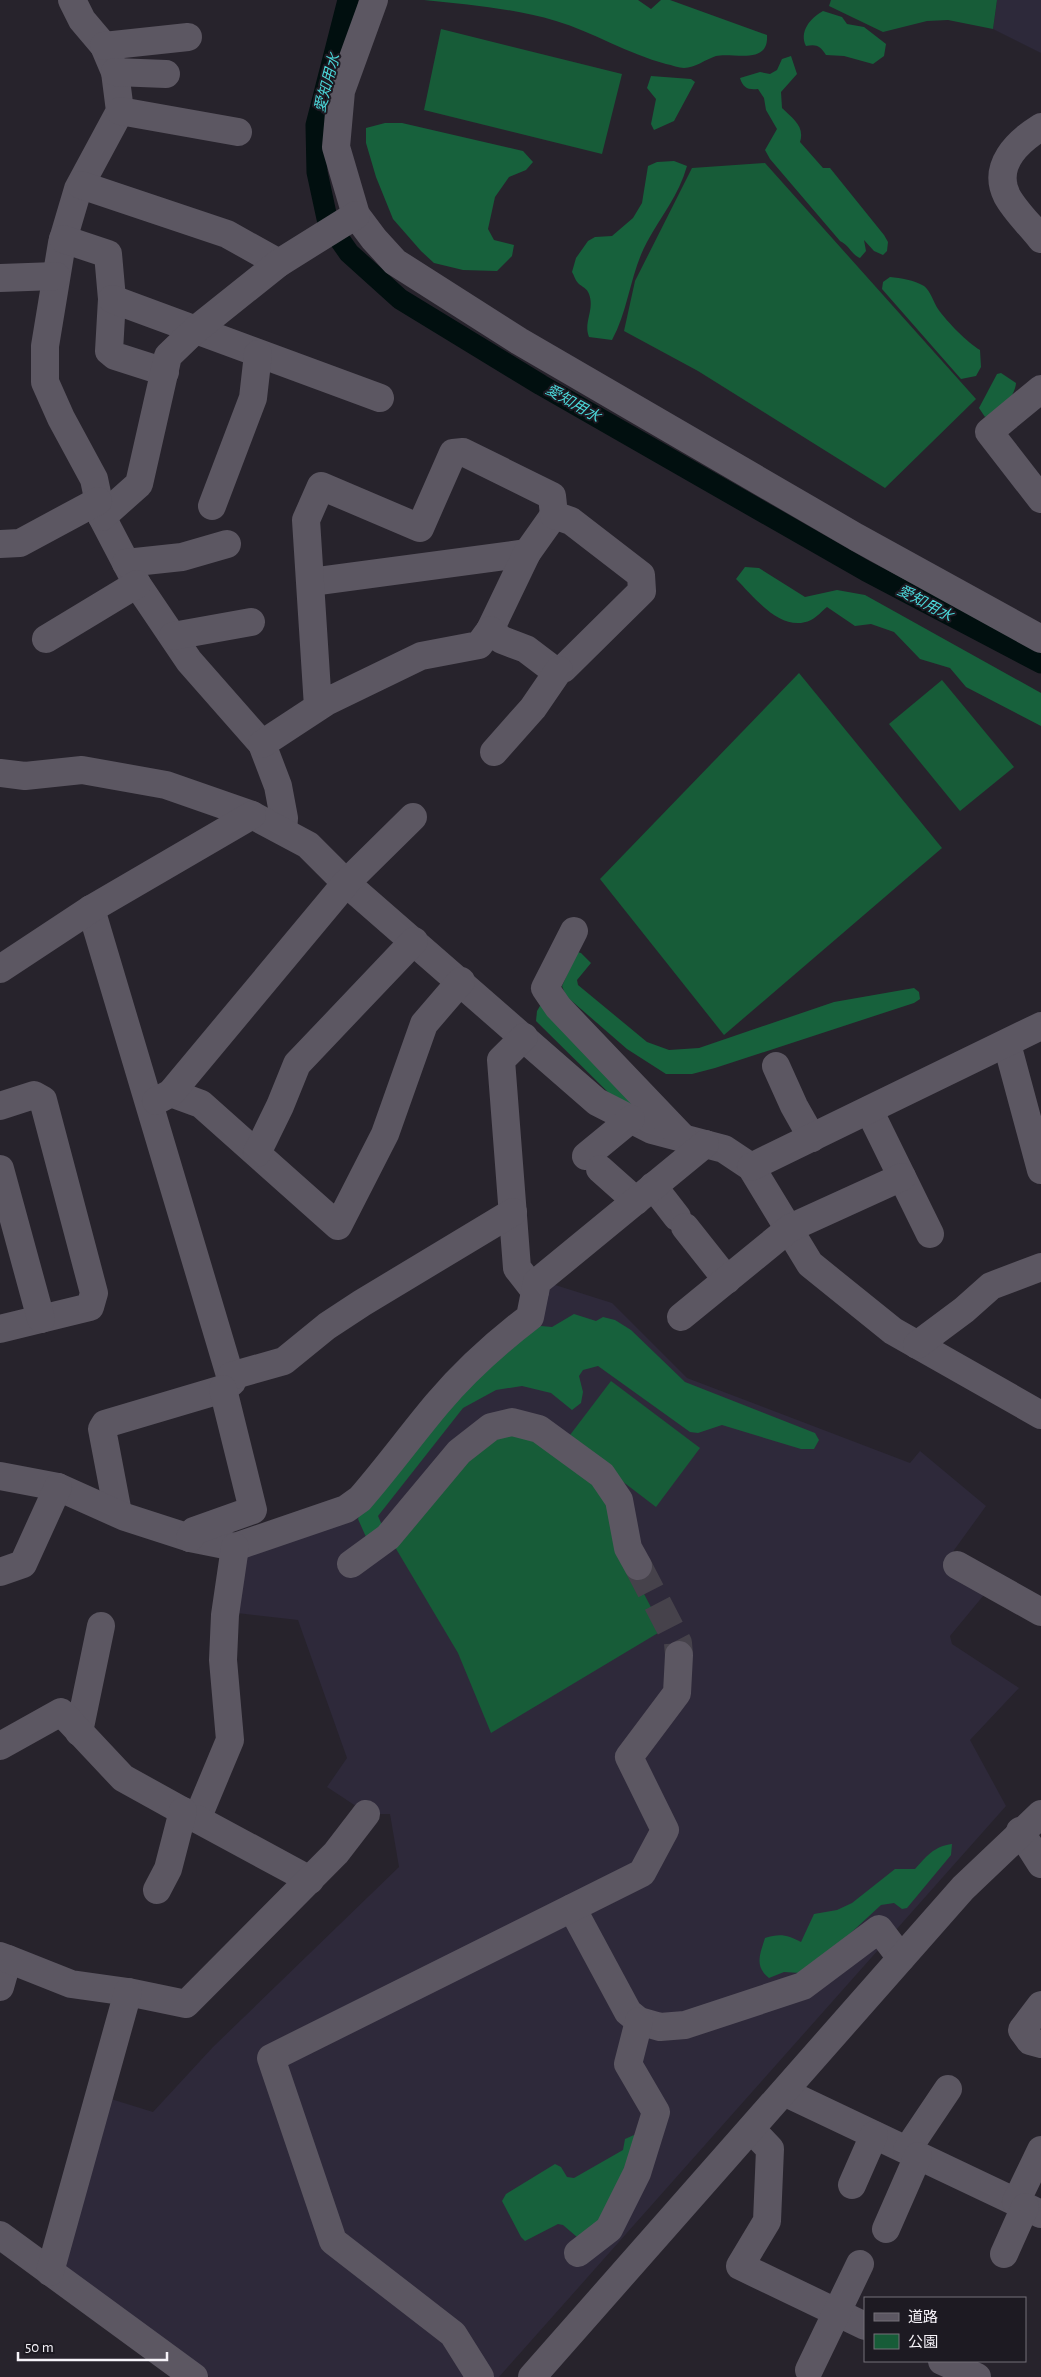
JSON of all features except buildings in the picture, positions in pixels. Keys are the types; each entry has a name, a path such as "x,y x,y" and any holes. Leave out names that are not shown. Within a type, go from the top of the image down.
{"street":[{"path":"72,0 82,20 104,46 116,72 120,111 81,185 63,239 45,346 44,382 94,479 100,509 131,573 189,661 262,744 278,786 284,818 283,831"},
{"path":"374,0 341,91 336,147 350,219 374,239 395,262 519,341 856,537 1041,639"},
{"path":"104,46 188,37"},
{"path":"116,72 166,74"},
{"path":"120,111 238,132"},
{"path":"1041,127 1014,148 1005,163 1003,180 1007,196 1041,239"},
{"path":"81,185 227,234 279,262"},
{"path":"0,544 20,543 100,509 139,484 168,356 194,331 279,262 350,219"},
{"path":"63,239 108,254 112,299 109,351 115,356 165,372"},
{"path":"0,278 56,276"},
{"path":"112,299 194,331 380,398"},
{"path":"212,506 253,398 258,354"},
{"path":"1041,389 989,432 1041,499"},
{"path":"262,744 318,707 420,656 479,645 490,630 527,553 554,515 552,496 463,452 453,453 402,570"},
{"path":"318,707 306,520 321,486 420,528"},
{"path":"494,752 533,708 560,670 642,591 641,575 571,521 554,515"},
{"path":"46,639 131,573 227,544"},
{"path":"311,582 527,553"},
{"path":"173,636 251,622"},
{"path":"490,630 502,640 526,649 555,671 560,670"},
{"path":"0,773 25,776 82,770 166,785 252,815 308,844 346,883 461,981 597,1102 652,1130 724,1150 751,1167 790,1228 810,1264 893,1331 1041,1415"},
{"path":"0,969 91,909 252,815"},
{"path":"161,1098 346,883 413,817"},
{"path":"91,909 161,1098 227,1382 253,1510 194,1531 190,1538"},
{"path":"574,931 545,988 558,1007 694,1141"},
{"path":"257,1153 280,1106 297,1064 414,941"},
{"path":"161,1098 201,1104 338,1226 385,1134 424,1024 461,981"},
{"path":"751,1167 1041,1026"},
{"path":"524,1037 501,1060 517,1268 535,1291"},
{"path":"1007,1044 1041,1170"},
{"path":"776,1066 794,1106 812,1138"},
{"path":"0,1106 34,1096 43,1100 94,1293 90,1306 0,1329"},
{"path":"869,1110 930,1234"},
{"path":"631,1119 593,1162 645,1194 681,1222 727,1280"},
{"path":"0,1476 58,1487 118,1513 190,1538 235,1547 346,1509 360,1499 437,1404 492,1347 530,1317 537,1282 645,1194 694,1141"},
{"path":"0,1169 41,1319"},
{"path":"681,1317 790,1228 902,1176"},
{"path":"118,1513 102,1429 105,1424 284,1361 327,1326 362,1303 513,1212"},
{"path":"917,1345 964,1310 991,1286 1041,1267"},
{"path":"351,1564 388,1537 459,1452 491,1427 512,1422 539,1429 602,1475 619,1500 628,1548 638,1566"},
{"path":"0,1572 23,1564 58,1487"},
{"path":"157,1890 168,1869 190,1815 230,1740 223,1660 225,1614 235,1547"},
{"path":"957,1565 1041,1612"},
{"path":"79,1732 101,1626"},
{"path":"480,2377 453,2334 333,2241 271,2058 642,1873 665,1830 629,1757 678,1693 679,1655"},
{"path":"0,1746 61,1712 123,1778 310,1880"},
{"path":"0,1987 4,1957 71,1984 128,1992 186,2004 336,1853 366,1814"},
{"path":"1033,1823 1041,1864"},
{"path":"532,2377 752,2130 963,1888 1033,1823"},
{"path":"572,1908 628,2012 638,2021 660,2027 685,2025 803,1986 879,1930 901,1958"},
{"path":"50,2272 128,1992"},
{"path":"1041,2005 1022,2030 1030,2041 1041,2044"},
{"path":"578,2253 609,2228 637,2174 656,2112 628,2064 638,2021"},
{"path":"886,2229 913,2153 948,2089"},
{"path":"784,2092 1028,2208"},
{"path":"752,2130 770,2149 767,2221 740,2266 864,2326"},
{"path":"852,2185 874,2135"},
{"path":"1004,2254 1028,2208 1041,2150"},
{"path":"0,2235 194,2377"},
{"path":"809,2370 838,2314 860,2264"}],"shaded area":[{"path":"997,0 1041,0 1041,53 993,29"},
{"path":"549,1283 612,1303 687,1378 910,1463 920,1451 986,1506 944,1564 988,1590 950,1636 952,1644 1019,1688 970,1740 1006,1806 499,2377 210,2377 68,2276 64,2263 111,2099 153,2112 213,2047 399,1867 390,1814 368,1814 327,1787 347,1758 298,1620 237,1613 247,1547 349,1515"}],"green space":[{"path":"424,0 638,0 651,9 661,0 670,0 767,35 766,45 762,51 749,56 716,56 692,67 682,68 652,60 556,21 524,13"},
{"path":"831,0 997,0 993,29 948,20 927,21 883,32 829,6"},
{"path":"823,11 842,17 847,24 864,27 886,44 884,56 873,64 844,56 826,55 818,46 806,46 804,36 807,26 814,17"},
{"path":"441,29 622,74 602,154 424,110"},
{"path":"791,56 797,74 781,92 782,108 794,119 799,127 801,131 800,142 823,168 830,168 884,235 888,242 887,251 883,255 874,251 864,240 866,251 860,258 854,254 840,241 770,159 765,150 777,129 766,110 764,98 758,89 746,88 740,78 760,72 770,74 777,70 782,59"},
{"path":"651,76 691,79 695,82 674,121 654,130 651,124 656,99 647,88"},
{"path":"385,123 402,123 523,151 533,162 526,170 509,177 495,197 488,229 494,240 514,245 512,256 497,271 463,270 434,263 393,219 376,177 366,143 366,128"},
{"path":"674,161 687,166 684,177 641,254 618,328 612,340 589,337 587,326 591,305 588,292 577,282 572,272 576,258 588,241 595,237 612,236 633,218 642,203 648,166 657,162"},
{"path":"765,163 976,399 885,488 698,371 624,331 635,281 692,168"},
{"path":"890,277 912,281 924,286 947,320 980,350 981,367 976,376 961,379 882,289 883,282"},
{"path":"1001,373 1016,383 1015,389 1005,404 985,417 979,408 997,374"},
{"path":"745,567 759,568 805,597 837,590 865,595 1041,693 1041,726 966,687 950,668 920,659 894,632 871,624 855,626 827,607 813,619 800,623 779,618 760,604 736,579"},
{"path":"799,673 942,848 724,1035 600,879"},
{"path":"942,680 1014,767 960,811 889,724"},
{"path":"577,952 581,953 591,963 577,980 578,985 647,1042 669,1050 699,1048 834,1002 914,988 919,992 920,999 914,1003 715,1068 692,1074 666,1074 627,1049 566,996 562,986"},
{"path":"547,1005 634,1106 616,1100 536,1021 537,1011 540,1006"},
{"path":"574,1314 596,1321 603,1317 615,1320 631,1330 685,1382 815,1433 819,1440 814,1449 801,1449 722,1425 698,1433 690,1432 598,1366 583,1370 579,1376 583,1392 581,1403 572,1410 551,1393 522,1386 496,1390 463,1408 378,1516 385,1532 366,1537 358,1519 360,1513 449,1406 498,1355 541,1326 552,1327"},
{"path":"611,1381 700,1448 656,1507 567,1439"},
{"path":"517,1429 598,1478 623,1554 663,1630 491,1733 458,1653 392,1542 464,1456"},
{"path":"952,1844 951,1855 907,1908 902,1909 894,1903 881,1905 815,1966 800,1973 784,1972 769,1978 761,1969 761,1949 765,1938 784,1936 801,1942 814,1914 837,1910 852,1903 895,1869 915,1869 935,1850"},
{"path":"634,2135 641,2138 603,2223 577,2237 563,2225 558,2224 525,2241 521,2237 502,2201 506,2194 555,2164 561,2167 567,2177 574,2178 623,2150 625,2139"}],"waterway":[{"name":"愛知用水","path":"348,0 316,125 317,172 328,223 349,253 400,299 541,385 866,571 1041,663"}],"tunnel":[{"path":"638,1566 678,1643 679,1655"}]}
